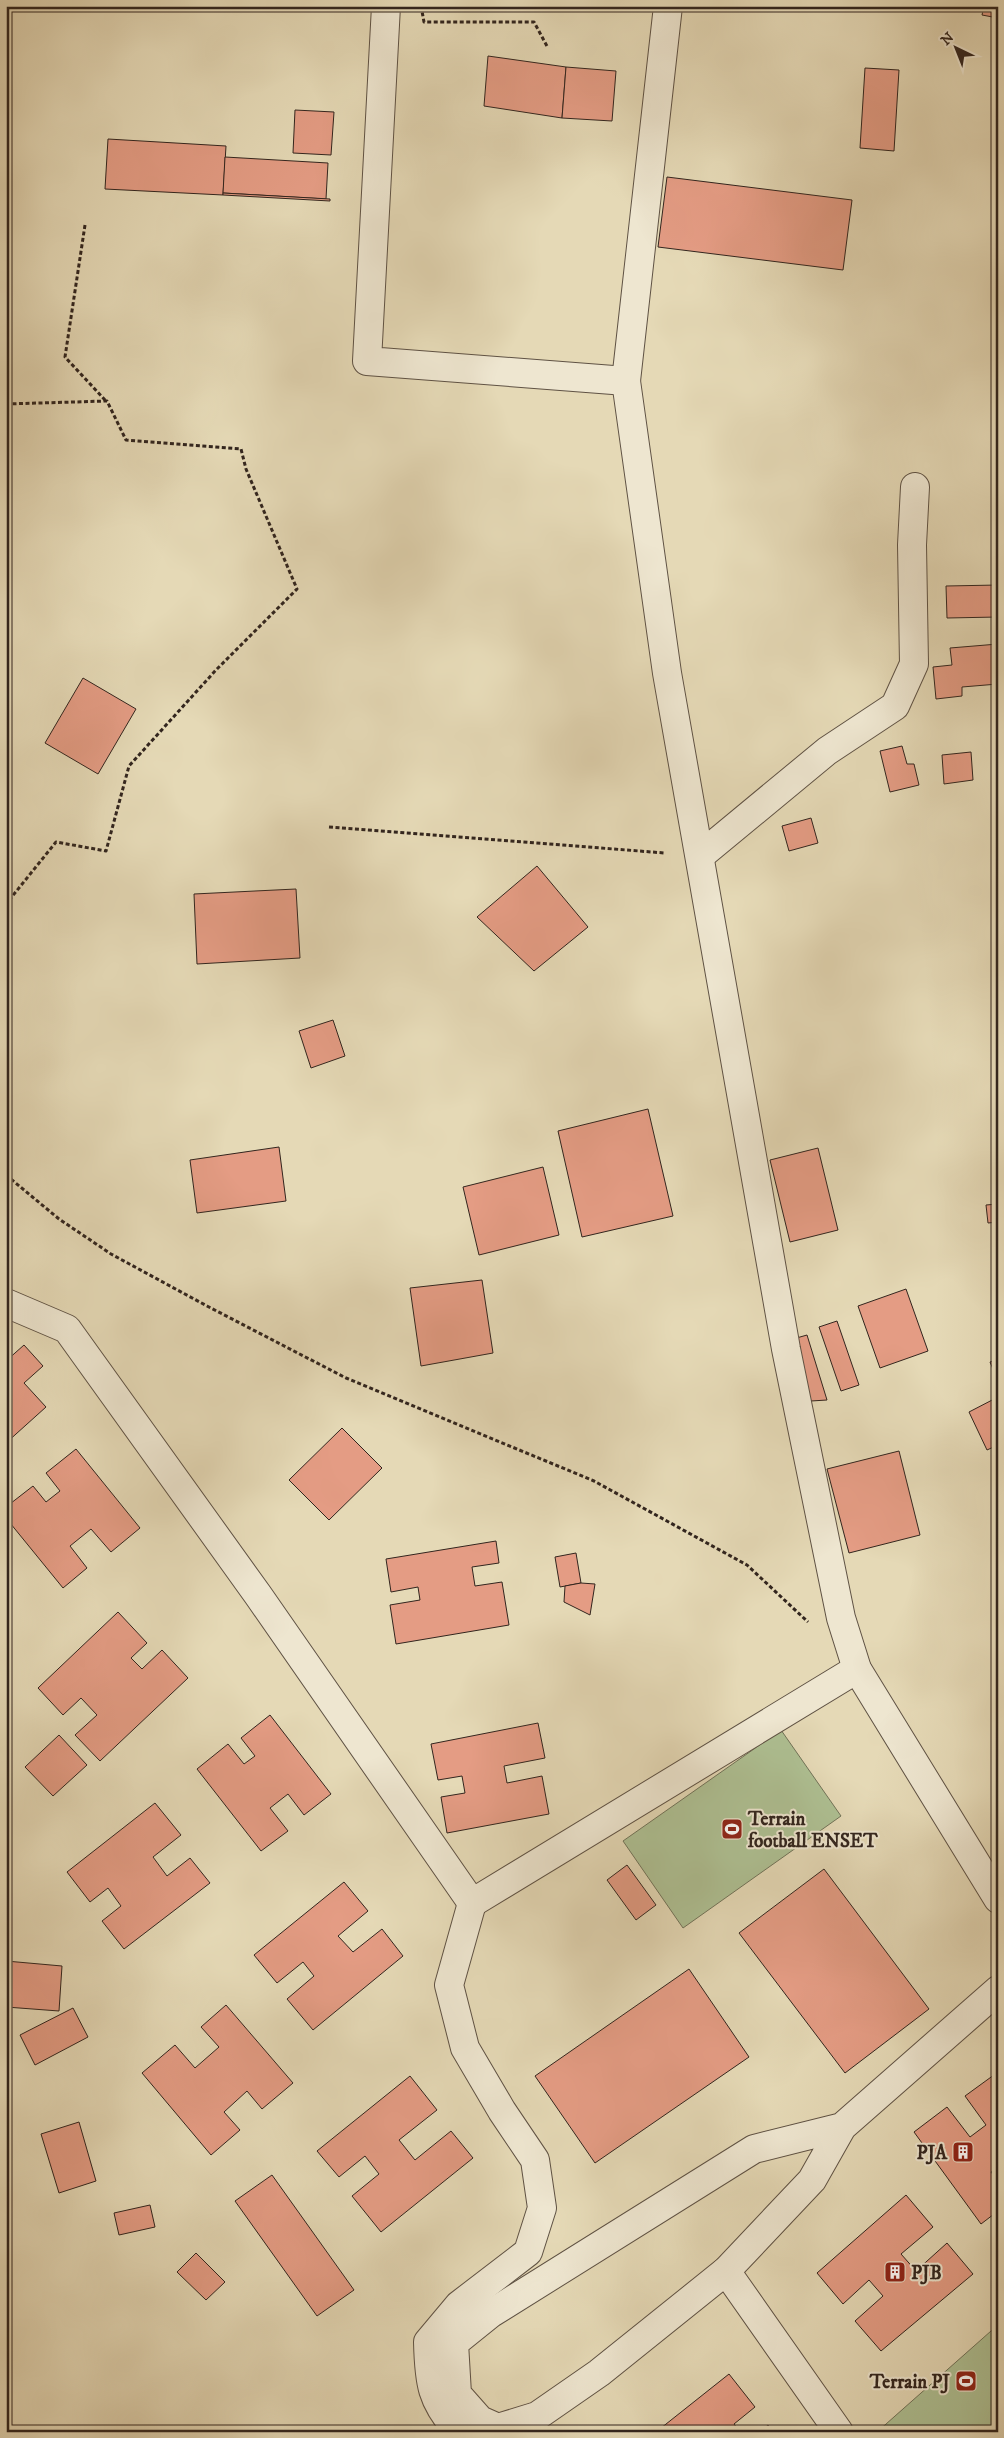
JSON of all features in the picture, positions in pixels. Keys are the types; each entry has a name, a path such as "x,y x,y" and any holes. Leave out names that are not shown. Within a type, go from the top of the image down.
{"street":[{"path":"386,6 367,361 626,381"},
{"path":"668,6 626,381 667,673 786,1349 841,1618 857,1669 998,1899"},
{"path":"700,856 827,752 895,706 914,664 912,545 915,487"},
{"path":"6,1303 67,1329 258,1594 472,1902"},
{"path":"459,2432 443,2414 428,2380 428,2342 459,2305 528,2252 542,2208 534,2160 502,2111 465,2048 449,1986 472,1902 857,1669"},
{"path":"842,2127 754,2149 490,2314 454,2343 457,2394 480,2420 498,2428 536,2416 599,2372 726,2271 812,2180 842,2127 998,1990"},
{"path":"726,2271 839,2432"}],"path":[{"path":"421,6 424,22 534,22 548,48"},
{"path":"6,904 56,842 106,851 129,766 216,670 296,588 246,469 240,449 126,440 106,401 65,357 85,225"},
{"path":"6,404 106,401"},
{"path":"329,827 700,856"},
{"path":"6,1175 59,1219 111,1254 207,1306 346,1378 594,1481 747,1565 809,1623"}],"green space":[{"name":"Terrain football ENSET","path":"781,1730 841,1816 683,1928 623,1841"},
{"name":"Terrain PJ","path":"998,2327 998,2432 877,2432 991,2331"}],"building":[{"path":"796,6 871,6 871,11"},
{"path":"984,6 998,6 998,18 982,15"},
{"path":"488,56 566,67 562,118 484,106"},
{"path":"566,67 616,71 612,121 562,118"},
{"path":"865,68 899,70 894,151 860,148"},
{"path":"295,110 334,112 331,155 293,153"},
{"path":"108,139 226,146 223,195 105,189"},
{"path":"225,157 328,163 326,199 223,193"},
{"path":"667,177 852,200 843,270 658,247"},
{"path":"223,193 330,199 330,201 223,195"},
{"path":"998,585 998,617 947,618 946,586"},
{"path":"998,644 998,684 962,687 962,696 936,699 933,667 952,665 950,648"},
{"path":"83,678 136,709 98,774 45,743"},
{"path":"902,746 907,764 914,764 919,785 890,792 880,751"},
{"path":"971,752 973,780 944,784 942,755"},
{"path":"811,818 818,843 789,851 782,826"},
{"path":"537,866 588,927 534,971 477,917"},
{"path":"296,889 300,958 197,964 194,894"},
{"path":"333,1020 345,1056 311,1068 299,1031"},
{"path":"648,1109 673,1216 582,1237 558,1131"},
{"path":"279,1147 286,1201 197,1213 190,1160"},
{"path":"818,1148 838,1230 790,1242 770,1160"},
{"path":"543,1167 559,1235 479,1255 463,1187"},
{"path":"998,1204 998,1222 988,1223 986,1205"},
{"path":"482,1280 493,1353 421,1366 410,1288"},
{"path":"906,1289 928,1351 880,1368 858,1306"},
{"path":"837,1321 859,1385 841,1391 819,1327"},
{"path":"807,1335 827,1400 811,1401 793,1339"},
{"path":"24,1345 43,1366 24,1383 46,1407 6,1443 6,1361"},
{"path":"998,1359 998,1381 990,1362"},
{"path":"998,1397 998,1445 987,1450 969,1412"},
{"path":"342,1428 382,1468 329,1520 289,1480"},
{"path":"76,1449 140,1528 111,1552 91,1529 70,1546 87,1568 63,1588 6,1518 6,1507 33,1486 46,1502 60,1491 46,1473"},
{"path":"899,1451 920,1535 849,1553 827,1469"},
{"path":"496,1541 499,1563 472,1567 475,1586 502,1582 509,1625 396,1644 390,1605 420,1600 418,1587 391,1592 386,1559"},
{"path":"576,1553 581,1583 560,1587 555,1557"},
{"path":"581,1583 595,1584 590,1615 564,1602 565,1586"},
{"path":"118,1612 147,1643 131,1658 142,1669 162,1650 188,1678 100,1761 75,1735 97,1715 81,1698 63,1715 38,1688"},
{"path":"270,1715 331,1794 304,1815 288,1794 270,1808 288,1831 261,1851 197,1769 228,1744 244,1764 255,1756 241,1738"},
{"path":"538,1723 545,1758 504,1766 507,1783 542,1776 549,1814 447,1833 441,1797 465,1793 462,1776 438,1780 431,1744"},
{"path":"59,1735 87,1765 53,1796 25,1767"},
{"path":"155,1803 181,1835 153,1857 167,1876 190,1858 210,1883 124,1949 102,1921 121,1906 108,1888 90,1902 67,1872"},
{"path":"627,1865 656,1905 636,1920 607,1880"},
{"path":"824,1869 929,2009 845,2073 739,1933"},
{"path":"344,1882 368,1911 338,1936 353,1952 382,1929 403,1956 313,2030 287,1999 314,1976 303,1962 277,1983 254,1955"},
{"path":"6,1961 62,1966 59,2011 6,2007"},
{"path":"689,1969 749,2057 595,2163 535,2076"},
{"path":"226,2005 293,2083 262,2109 247,2091 224,2112 240,2130 211,2155 142,2073 175,2045 195,2068 219,2047 201,2027"},
{"path":"73,2008 88,2037 35,2065 20,2035"},
{"name":"PJA","path":"998,2072 998,2168 991,2172 998,2181 998,2211 981,2224 914,2132 947,2107 970,2137 986,2125 965,2096"},
{"path":"410,2076 437,2110 399,2140 415,2160 451,2131 473,2158 381,2232 352,2196 379,2174 365,2156 339,2177 317,2151"},
{"path":"79,2122 96,2181 59,2193 41,2134"},
{"path":"272,2175 354,2290 317,2316 235,2201"},
{"name":"PJB","path":"906,2195 933,2227 901,2254 916,2271 947,2243 973,2274 881,2351 855,2321 883,2296 869,2280 843,2304 817,2273"},
{"path":"150,2205 155,2227 119,2235 114,2213"},
{"path":"196,2253 225,2282 206,2300 177,2272"},
{"path":"729,2374 755,2407 734,2424 740,2432 656,2432"},
{"path":"768,2425 774,2432 760,2432"}],"place":[{"name":"Terrain football ENSET","path":"732,1829"},
{"name":"PJA","path":"963,2152"},
{"name":"PJB","path":"895,2272"},
{"name":"Terrain PJ","path":"966,2381"}]}
